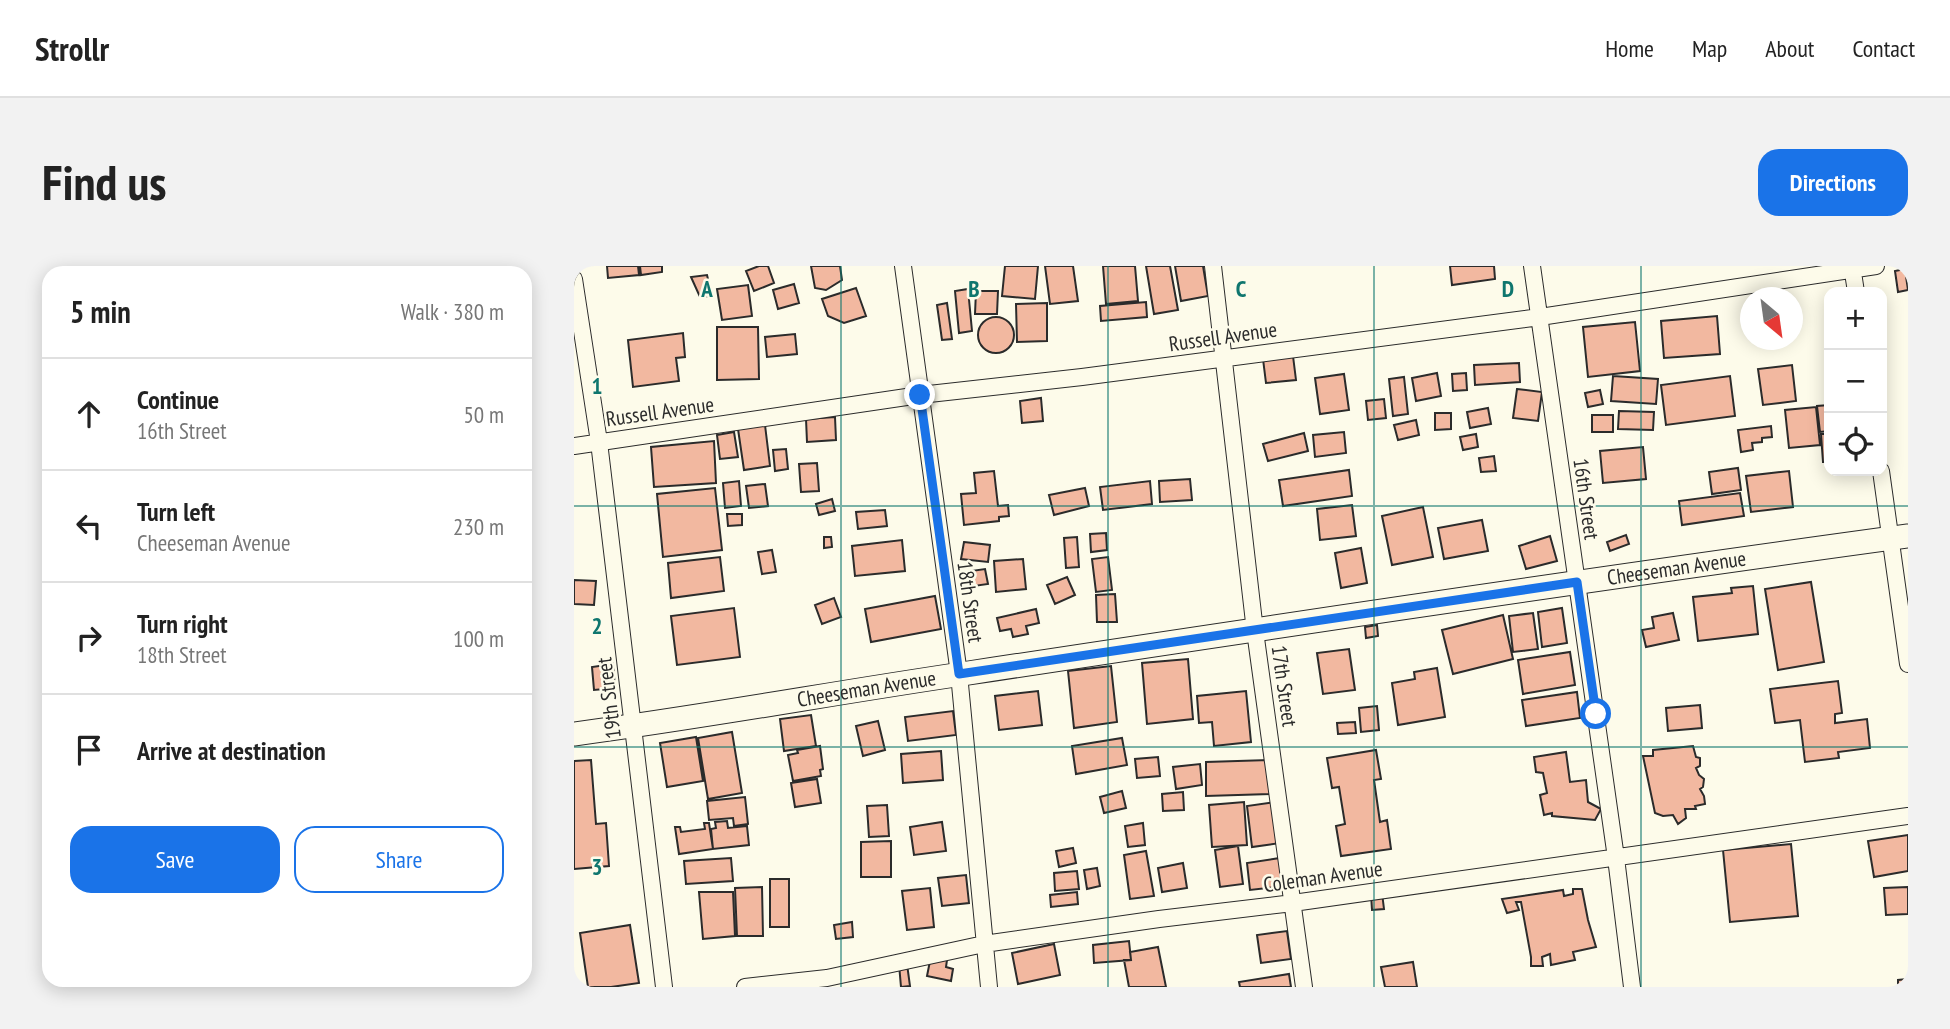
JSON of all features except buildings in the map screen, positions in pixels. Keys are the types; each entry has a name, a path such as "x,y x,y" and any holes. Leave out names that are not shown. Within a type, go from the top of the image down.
{"street":[{"name":"18th Street","path":"903,266 959,674 989,987"},
{"name":"17th Street","path":"1213,266 1255,631 1304,987"},
{"name":"16th Street","path":"1532,266 1632,987"},
{"name":"Russell Avenue","path":"574,446 920,395 1082,377 1539,317 1876,266"},
{"path":"1853,268 1855,287"},
{"name":"19th Street","path":"574,279 599,442 664,987"},
{"path":"1882,476 1899,537 1908,664"},
{"name":"Cheeseman Avenue","path":"574,734 1577,582 1899,537"},
{"name":"Coleman Avenue","path":"745,987 827,978 984,944 1908,816"}],"route":[{"path":"920,395 959,674 1577,582 1596,714"}]}
